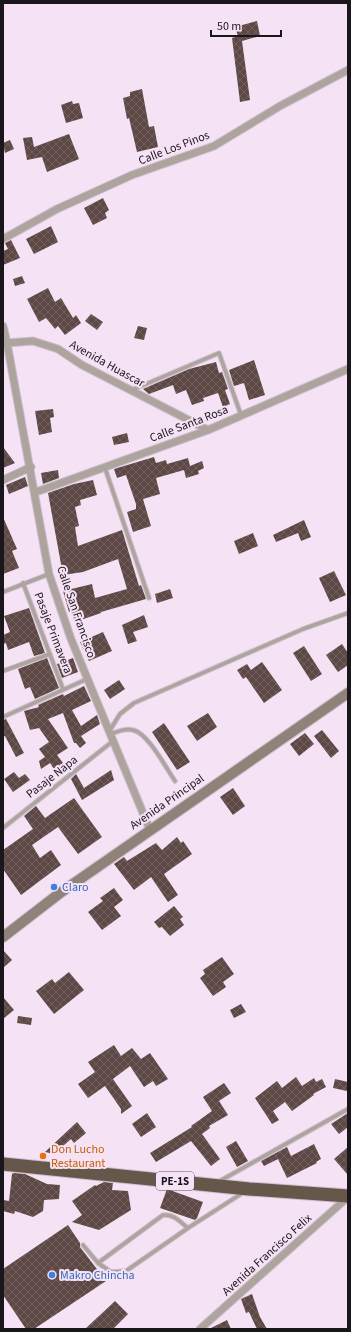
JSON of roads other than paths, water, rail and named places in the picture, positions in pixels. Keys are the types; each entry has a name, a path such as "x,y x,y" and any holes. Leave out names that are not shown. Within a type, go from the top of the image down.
{"highway":[{"name":"PE-1S","path":"3,1164 249,1189 348,1197"}],"main road":[{"name":"Avenida Principal","path":"3,937 60,893 348,693"}],"street":[{"name":"Calle Los Pinos","path":"3,239 57,209 132,176 214,146 280,106 348,70"},
{"path":"3,326 5,344"},
{"name":"Avenida Huascar","path":"5,344 33,341 58,349 82,365 208,430"},
{"name":"Calle San Francisco","path":"5,344 36,492 50,574 71,639 150,830"},
{"name":"Calle Santa Rosa","path":"36,492 208,430 348,369"},
{"path":"3,480 31,467"},
{"name":"Avenida Francisco Felix","path":"200,1329 348,1197"}],"lane":[{"path":"132,390 219,353 241,415"},
{"path":"105,468 149,598"},
{"path":"3,592 50,574"},
{"name":"Pasaje Primavera","path":"23,584 63,689"},
{"path":"112,735 120,714 134,703 303,629 348,612"},
{"path":"3,671 50,654"},
{"path":"3,717 88,679"},
{"path":"112,735 126,730 140,733 146,739 175,781"},
{"name":"Pasaje Napa","path":"3,828 112,735"},
{"path":"212,1185 348,1109"},
{"path":"83,1245 98,1263 111,1272 119,1273 126,1271 188,1228 249,1189"},
{"path":"98,1263 162,1215 170,1215 175,1217 188,1228"}],"place":[{"name":"Claro","path":"54,887"},
{"name":"Don Lucho Restaurant","path":"43,1156"},
{"name":"Makro Chincha","path":"52,1275"}]}
